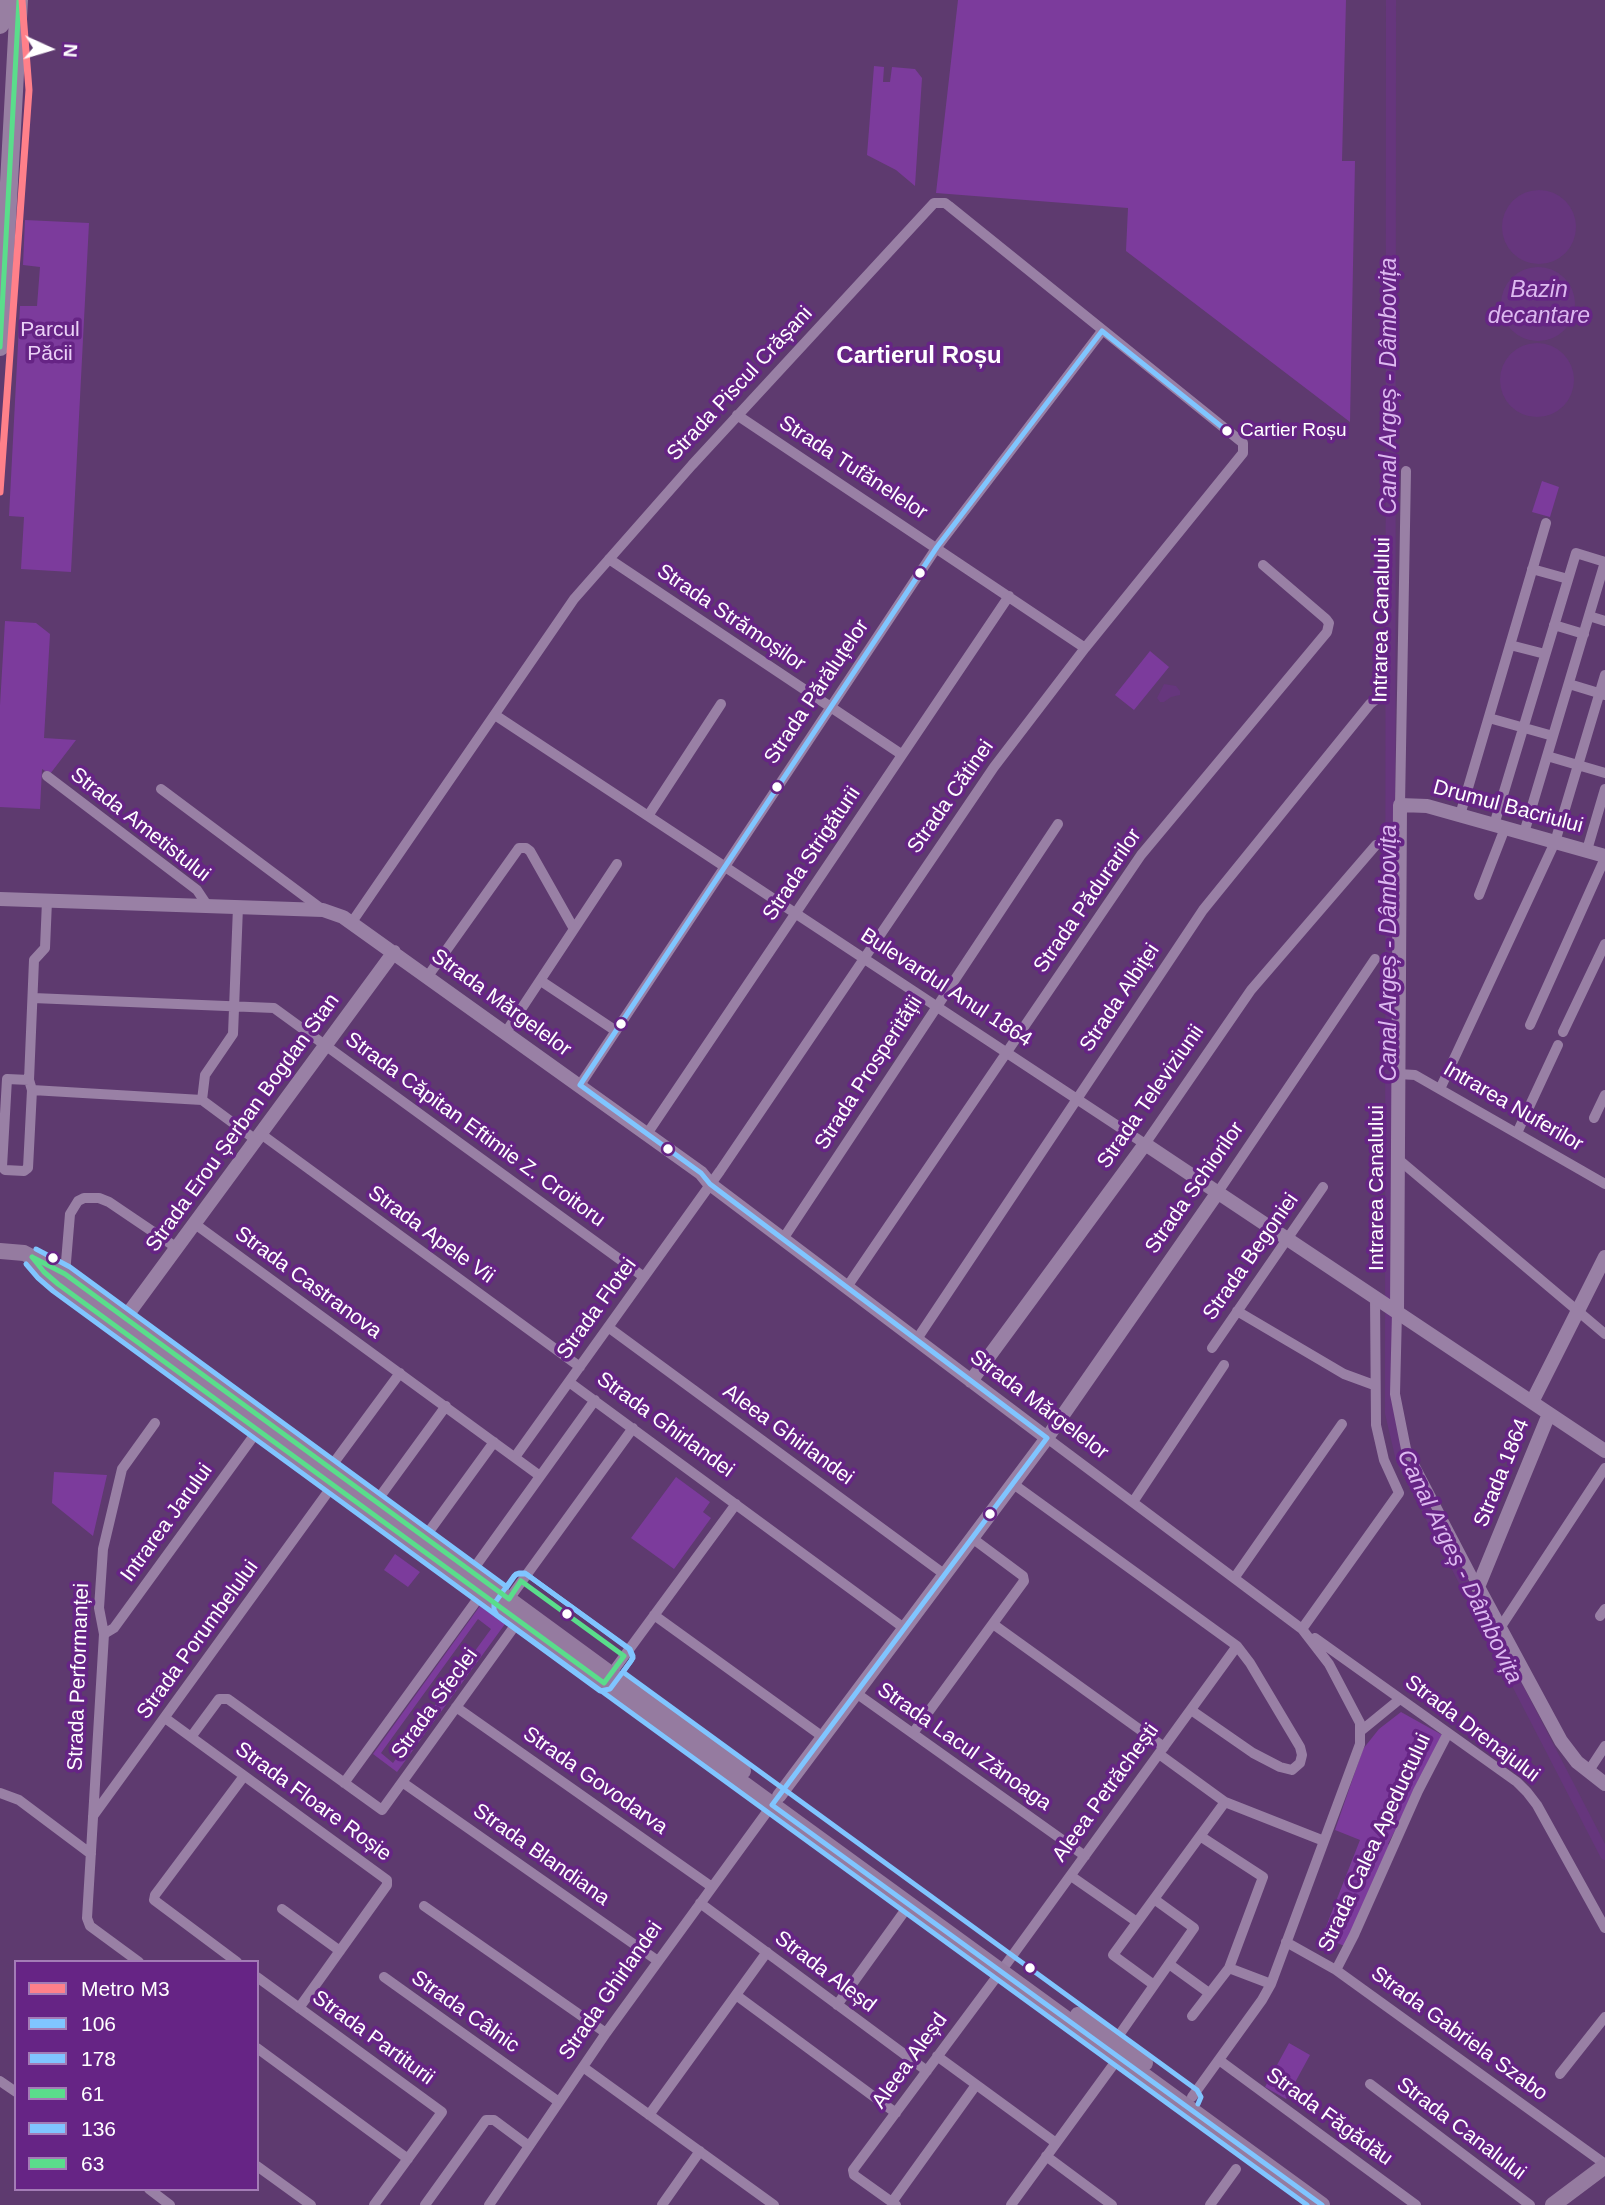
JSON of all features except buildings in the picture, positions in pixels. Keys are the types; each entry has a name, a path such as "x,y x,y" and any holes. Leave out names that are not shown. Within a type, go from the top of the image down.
{"main road":[{"path":"0,25 1,0"},
{"path":"0,347 19,0"},
{"path":"0,1251 20,1252 32,1257 329,1477"},
{"path":"121,1323 258,1430 425,1537 522,1616 1004,1967 1119,2057 1189,2101"},
{"path":"373,1506 482,1593 505,1603"},
{"path":"775,1801 909,1905 1115,2041 1322,2205"},
{"path":"1115,2041 1119,2057"},
{"path":"1553,2205 1605,2165"}],"street":[{"name":"Strada Piscul Crășani","path":"352,922 574,599 737,415 934,203 945,203 949,206 1243,443 1244,448"},
{"name":"Strada Părăluțelor","path":"580,1085 937,547 1102,331"},
{"name":"Strada Tufănelelor","path":"737,415 1085,648"},
{"name":"Strada Cătinei","path":"710,1184 866,960 995,767 1085,648 1243,453 1244,448"},
{"name":"Intrarea Canalului","path":"1406,471 1395,1394 1406,1450 1500,1628 1561,1741 1588,1772 1605,1784"},
{"path":"1460,816 1546,523"},
{"path":"1479,895 1523,727 1576,553 1605,562 1524,833"},
{"name":"Strada Strămoșilor","path":"609,559 901,754"},
{"name":"Strada Pădurarilor","path":"847,1287 1141,855 1327,632 1329,623 1326,619 1263,565"},
{"path":"1532,569 1568,579"},
{"name":"Strada Strigăturii","path":"647,1134 1009,596"},
{"path":"1589,617 1605,621"},
{"path":"1554,625 1584,634"},
{"path":"1510,645 1545,654"},
{"path":"1440,1089 1555,842 1602,694 1605,675"},
{"path":"1569,684 1602,694"},
{"name":"Strada Albiței","path":"916,1339 1203,910 1361,714 1379,696"},
{"path":"648,816 721,704"},
{"name":"Bulevardul Anul 1864","path":"495,715 1375,1296"},
{"path":"1489,718 1553,736"},
{"path":"1547,756 1605,773"},
{"name":"Strada Ametistului","path":"47,776 197,890 207,905"},
{"name":"Strada Mărgelelor","path":"160,789 323,910 352,922 701,1173 710,1184 1302,1629 1329,1664 1362,1730"},
{"path":"1587,850 1605,789"},
{"name":"Drumul Bacriului","path":"1400,804 1422,805 1605,857"},
{"name":"Strada Prosperității","path":"783,1239 1058,824"},
{"name":"Strada Televiziunii","path":"971,1381 1145,1144 1251,990 1376,845"},
{"path":"428,976 519,848 530,851 575,929"},
{"path":"1530,1026 1605,857"},
{"path":"506,1032 617,864"},
{"name":"Strada Mărgelelor","path":"0,899 323,910"},
{"path":"47,901 46,948 34,960 30,1085 28,1168 24,1171 5,1170 2,1167 7,1079 30,1085 202,1100 205,1075 233,1034 238,906"},
{"path":"1563,1032 1605,944"},
{"name":"Strada Erou Șerban Bogdan Stan","path":"121,1323 394,952"},
{"name":"Strada Schiorilor","path":"1046,1437 1218,1192 1375,959"},
{"path":"541,981 616,1031"},
{"name":"Strada Căpitan Eftimie Z. Croitoru","path":"33,998 274,1008 644,1277"},
{"path":"1517,1133 1558,1045"},
{"name":"Intrarea Nuferilor","path":"1398,1074 1415,1075 1605,1184"},
{"path":"1594,1118 1605,1095"},
{"name":"Strada Apele Vii","path":"202,1100 580,1367"},
{"path":"1398,1159 1605,1334"},
{"name":"Strada Flotei","path":"515,1457 710,1184"},
{"name":"Strada Begoniei","path":"1212,1348 1323,1187"},
{"path":"62,1279 70,1214 78,1201 84,1198 99,1198 109,1202 177,1248"},
{"name":"Strada Castranova","path":"195,1224 540,1476"},
{"path":"1532,1402 1605,1257"},
{"path":"1302,1629 1399,1493 1378,1439 1374,1385 1375,1296"},
{"name":"Strada 1864","path":"1375,1296 1605,1451"},
{"path":"1237,1311 1344,1374 1374,1385"},
{"name":"Aleea Ghirlandei","path":"608,1327 944,1574"},
{"path":"1133,1502 1224,1365"},
{"path":"329,1477 400,1373"},
{"name":"Strada Ghirlandei","path":"569,1382 904,1628"},
{"path":"471,1572 595,1400"},
{"path":"373,1506 446,1406"},
{"name":"Strada 1864","path":"1478,1587 1549,1414"},
{"name":"Strada Performanței","path":"136,1960 88,1924 104,1634 99,1608 102,1556 122,1469 155,1423"},
{"path":"1234,1577 1342,1424"},
{"path":"505,1603 633,1428"},
{"name":"Intrarea Jarului","path":"104,1634 114,1628 258,1430"},
{"name":"Strada Ghirlandei","path":"492,2201 606,2033 700,1903 1046,1437"},
{"path":"425,1537 494,1442"},
{"path":"1500,1628 1605,1468"},
{"name":"Strada Porumbelului","path":"93,1816 165,1718 329,1477"},
{"path":"1012,1483 1237,1646 1300,1747 1303,1755 1300,1763 1288,1770 1270,1762 1191,1710"},
{"path":"608,1678 736,1504"},
{"path":"913,1733 1023,1584 1024,1578 972,1538"},
{"path":"344,1783 482,1593"},
{"path":"654,1615 823,1737"},
{"name":"Strada Sfeclei","path":"382,1810 522,1616"},
{"path":"993,1624 1161,1750 1225,1802 1324,1841"},
{"name":"Strada Drenajului","path":"1302,1629 1527,1792 1537,1805 1605,1928"},
{"name":"Aleea Petrăchești","path":"1004,1967 1237,1646"},
{"name":"Strada Lacul Zănoaga","path":"856,1693 1085,1856"},
{"name":"Strada Floare Roșie","path":"191,1737 219,1699 224,1698 382,1810"},
{"path":"1189,2101 1271,1984 1360,1744 1362,1730 1400,1699"},
{"name":"Strada Govodarva","path":"456,1707 712,1887"},
{"name":"Strada Floare Roșie","path":"165,1718 387,1880 387,1885 299,2008"},
{"name":"Strada Calea Apeductului","path":"1336,1970 1418,1791 1448,1733"},
{"path":"1588,1772 1605,1746"},
{"path":"234,1960 156,1903 155,1895 244,1776"},
{"name":"Strada Blandiana","path":"402,1782 658,1961"},
{"path":"0,1793 19,1800 91,1854"},
{"path":"1154,1985 1113,1955 1225,1802"},
{"path":"1192,2016 1229,1968 1263,1877 1200,1836"},
{"path":"1071,1876 1137,1922"},
{"path":"1115,2041 1194,1928 1154,1899"},
{"name":"Strada Aleșd","path":"700,1903 927,2071"},
{"path":"837,2005 909,1905"},
{"path":"424,1906 606,2033"},
{"path":"282,1909 340,1951"},
{"name":"Strada Gabriela Szabo","path":"1286,1942 1336,1970 1476,2068 1605,2165"},
{"path":"649,2115 767,1952"},
{"path":"1169,1964 1209,1993"},
{"name":"Aleea Aleșd","path":"894,2204 853,2173 1004,1967"},
{"path":"1229,1968 1271,1984"},
{"name":"Strada Câlnic","path":"384,1977 559,2102"},
{"name":"Strada Partiturii","path":"259,1978 442,2112 374,2205"},
{"path":"736,1995 896,2113"},
{"path":"1560,2074 1605,2017"},
{"path":"259,2049 408,2159"},
{"path":"937,2056 1056,2143"},
{"path":"1011,2205 1119,2057"},
{"name":"Strada Făgădău","path":"1219,2060 1416,2205"},
{"path":"583,2067 774,2205"},
{"name":"Strada Canalului","path":"1370,2084 1530,2205"},
{"path":"894,2204 976,2085"},
{"path":"425,2205 486,2120 494,2120 529,2146"},
{"path":"662,2205 700,2151"},
{"path":"1046,2156 1112,2205"},
{"path":"259,2167 311,2205"},
{"path":"1210,2205 1236,2169"},
{"path":"157,2201 170,2205"},
{"path":"492,2201 505,2205"}],"green space":[{"path":"958,0 1346,0 1342,161 1355,161 1350,422 1126,251 1128,208 936,193"},
{"path":"874,66 884,67 883,82 890,82 892,67 915,69 922,78 915,186 896,170 867,155"},
{"name":"Parcul Păcii","path":"25,220 89,223 71,572 21,569 24,517 9,516 20,306 37,306 40,267 23,265"},
{"path":"1542,481 1559,487 1550,517 1532,512"},
{"path":"5,621 36,623 50,634 44,738 76,740 50,774 42,769 40,809 0,807 0,705"},
{"path":"1150,651 1169,667 1134,710 1115,695"},
{"path":"54,1472 107,1475 93,1536 52,1503"},
{"path":"676,1477 710,1502 703,1512 711,1518 674,1569 631,1538"},
{"path":"395,1554 420,1572 408,1587 384,1570"},
{"path":"480,1606 505,1624 397,1772 373,1754","holes":["478,1619 491,1629 393,1763 381,1753"]},
{"path":"1401,1712 1444,1736 1388,1844 1395,1848 1352,1949 1322,1937 1360,1840 1335,1830 1363,1749 1379,1729"},
{"path":"1289,2043 1310,2055 1286,2099 1265,2087"}],"water":[{"name":"Bazin decantare","path":"1539,190 1553,193 1565,201 1573,213 1576,227 1573,241 1565,253 1553,261 1539,264 1525,261 1513,253 1505,241 1502,227 1505,213 1513,201 1525,193"},
{"name":"Bazin decantare","path":"1538,267 1552,270 1564,278 1572,290 1575,304 1572,318 1564,330 1552,338 1538,341 1524,338 1512,330 1504,318 1501,304 1504,290 1512,278 1524,270"},
{"name":"Bazin decantare","path":"1537,343 1551,346 1563,354 1571,366 1574,380 1571,394 1563,406 1551,414 1537,417 1523,414 1511,406 1503,394 1500,380 1503,366 1511,354 1523,346"},
{"path":"1164,684 1176,686 1180,695 1160,702 1157,698"}],"waterway":[{"name":"Canal Argeș - Dâmbovița","path":"1391,0 1390,1413 1401,1460 1605,1855"}],"metro line":[{"name":"M3","path":"0,492 29,90 22,0"}],"transit line":[{"name":"63","path":"0,347 19,0"},
{"name":"106","path":"1227,431 1102,331 937,547 580,1085 701,1173 710,1184 1047,1438 772,1805 1322,2205"},
{"name":"136","path":"26,1264 53,1291 600,1691 610,1689 631,1661 633,1656 630,1649 526,1574 516,1574 507,1587 70,1267 36,1249"},
{"name":"61","path":"32,1257 65,1274 509,1599 521,1581 624,1656 604,1683 58,1284 32,1257"},
{"name":"178","path":"1198,2104 1201,2097 1197,2090 623,1672 633,1658 629,1649 525,1573 514,1576 494,1604 497,1615 1307,2205"}],"place":[{"name":"Cartier Roșu","path":"1227,431"}],"district":[{"name":"Cartierul Roșu","path":"919,356"}]}
